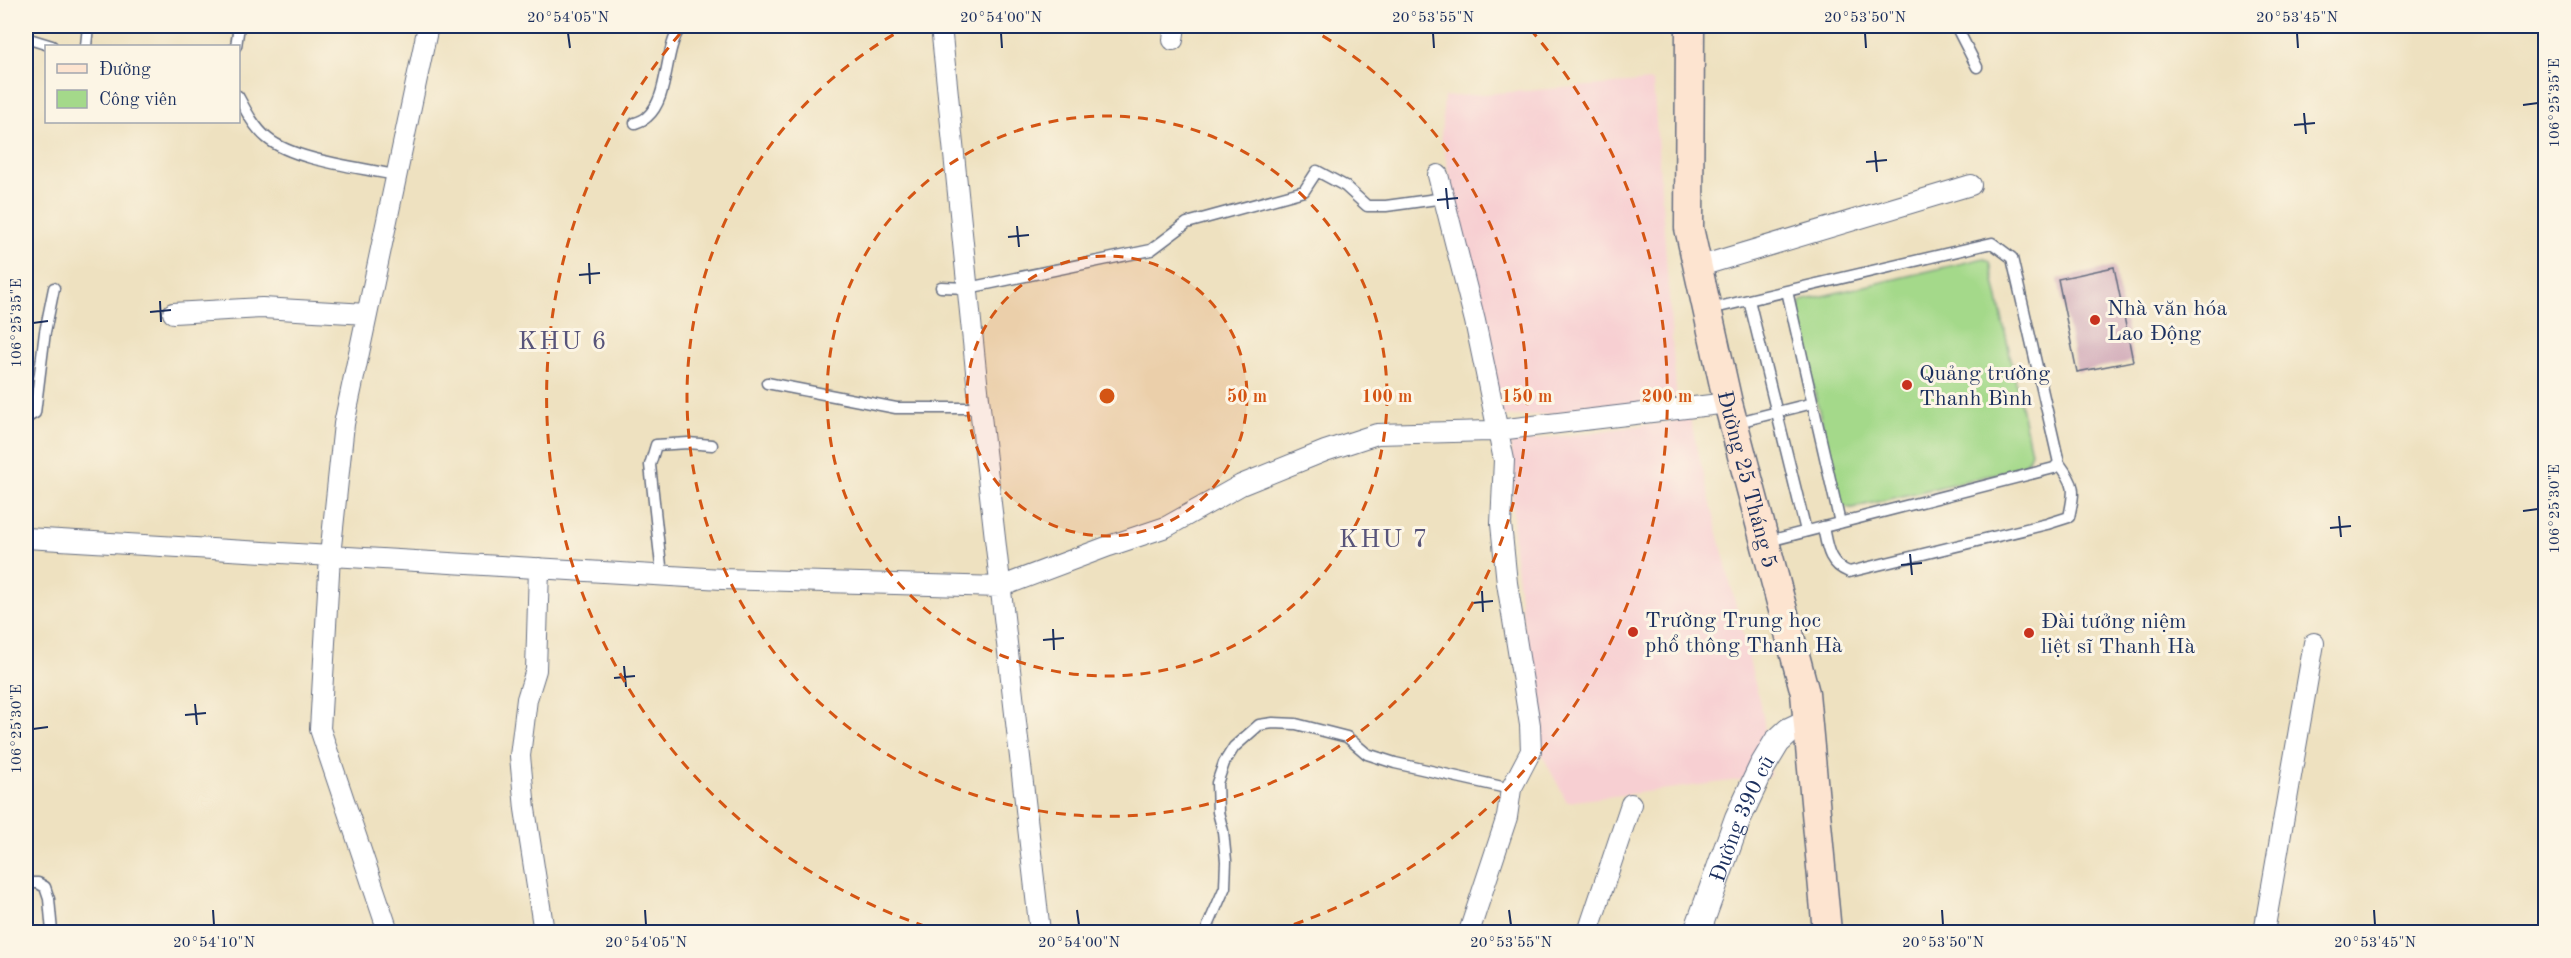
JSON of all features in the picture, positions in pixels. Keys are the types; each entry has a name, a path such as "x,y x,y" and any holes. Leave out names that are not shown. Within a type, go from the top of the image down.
{"main road":[{"name":"Đường 25 Tháng 5","path":"1690,26 1689,228 1731,413 1805,693 1827,933"}],"street":[{"path":"387,928 320,729 330,556 344,424 428,26"},
{"path":"941,26 980,408 1000,587 1014,685 1040,933"},
{"path":"1438,175 1475,321 1499,430 1504,460 1502,524 1507,583 1530,725 1531,750 1511,789 1507,817 1469,933"},
{"path":"1697,267 1971,185"},
{"path":"173,313 262,308 367,314"},
{"path":"26,538 662,575 1000,587 1166,526 1241,485 1325,451 1377,434 1499,430 1731,413"},
{"path":"539,568 536,670 527,699 520,756 525,809 544,933"},
{"path":"2264,933 2314,642"},
{"name":"Đường 390 cũ","path":"1697,933 1738,818 1762,766 1777,742 1789,731 1806,723"},
{"path":"1588,933 1631,804"}],"lane":[{"path":"86,45 88,26"},
{"path":"236,45 239,26"},
{"path":"635,123 648,117 661,95 665,68 676,32 681,26"},
{"path":"1956,26 1977,67"},
{"path":"26,38 49,45"},
{"path":"240,100 248,116 267,138 295,153 395,175"},
{"path":"941,287 968,288 1151,249 1187,223 1304,191 1317,171 1345,186 1367,206 1386,206 1444,198"},
{"path":"1707,310 1992,243 2012,258 2059,463 2073,483 2069,517 1849,572 1840,569 1830,556 1823,527"},
{"path":"26,418 35,413 45,332 54,288"},
{"path":"1787,291 1840,523"},
{"path":"1749,300 1806,531"},
{"path":"767,383 896,408 980,408"},
{"path":"1731,413 1776,412 1813,403"},
{"path":"662,575 650,465 656,445 688,443 712,445"},
{"path":"1765,542 2054,468 2059,463"},
{"path":"1208,933 1208,926 1225,887 1226,861 1223,831 1218,812 1217,783 1234,747 1259,725 1296,724 1316,729 1347,737 1367,754 1395,763 1511,789"},
{"path":"26,883 45,887 49,898 52,933"}],"shaded area":[{"path":"1653,81 1677,406 1501,417 1441,136 1444,97"},
{"name":"Trường Trung học phổ thông Thanh Hà","path":"1690,419 1763,716 1770,776 1567,802 1538,747 1514,548 1511,443"}],"green space":[{"path":"1984,258 1990,262 2031,452 2027,462 2016,469 1852,508 1844,507 1840,502 1798,319 1801,301"}],"building":[{"name":"Nhà văn hóa Lao Động","path":"2114,267 2133,361 2077,372 2058,279"}],"place":[{"name":"Nhà văn hóa Lao Động","path":"2095,320"},
{"name":"Quảng trường Thanh Bình","path":"1907,385"},
{"name":"Trường Trung học phổ thông Thanh Hà","path":"1633,632"},
{"name":"Đài tưởng niệm liệt sĩ Thanh Hà","path":"2029,633"}],"district":[{"name":"KHU 6","path":"563,340"},
{"name":"KHU 7","path":"1384,538"}]}
